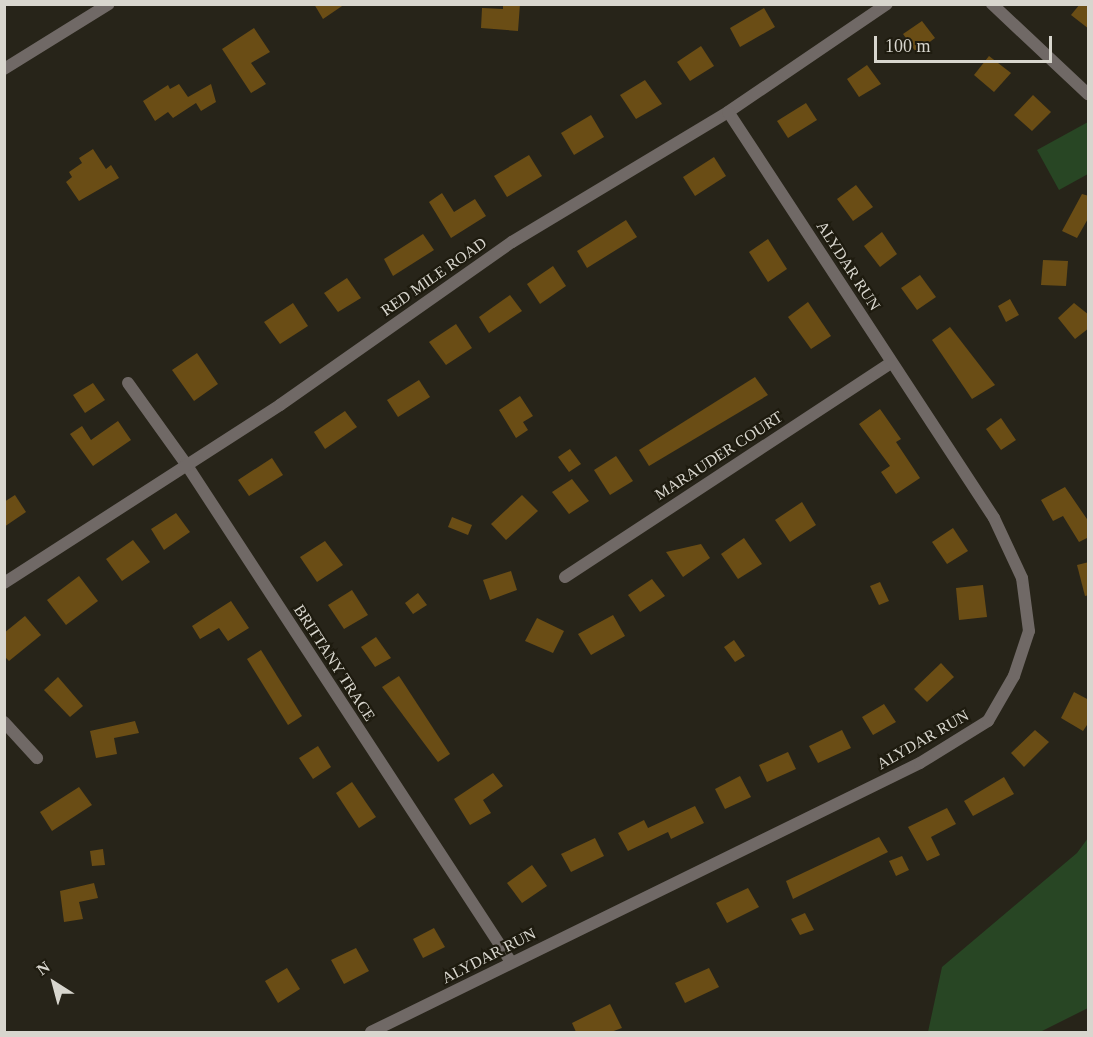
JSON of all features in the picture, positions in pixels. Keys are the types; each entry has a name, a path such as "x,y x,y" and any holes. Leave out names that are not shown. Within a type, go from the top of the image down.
{"street":[{"path":"4,69 109,4"},
{"name":"RED MILE ROAD","path":"4,583 280,405 512,242 728,112 887,4"},
{"path":"992,4 1089,94"},
{"name":"ALYDAR RUN","path":"371,1032 785,832 920,763 987,721 1014,676 1029,631 1022,578 994,518 728,112"},
{"name":"MARAUDER COURT","path":"565,577 891,363"},
{"name":"BRITTANY TRACE","path":"128,383 186,464 512,962"},
{"path":"4,723 38,758"}],"green space":[{"path":"1088,122 1088,174 1059,190 1037,150"},
{"path":"1088,838 1088,1008 1040,1032 928,1032 942,967 1077,853"}],"building":[{"path":"314,4 345,4 323,19"},
{"path":"503,4 520,4 518,31 481,28 482,8 503,9"},
{"path":"1080,4 1089,4 1089,29 1071,15"},
{"path":"764,8 775,27 740,47 730,28"},
{"path":"922,21 935,38 916,52 903,34"},
{"path":"254,28 270,52 251,63 266,84 251,93 222,49"},
{"path":"701,46 714,66 690,81 677,62"},
{"path":"989,56 1011,73 994,92 974,75"},
{"path":"867,65 881,84 859,97 847,79"},
{"path":"645,80 662,104 636,119 620,95"},
{"path":"179,84 188,97 211,84 216,102 201,111 196,103 173,118 168,112 155,121 143,101 168,85 170,89"},
{"path":"1033,95 1051,112 1032,131 1014,115"},
{"path":"806,103 817,120 788,138 777,121"},
{"path":"591,115 604,137 574,155 561,133"},
{"path":"93,149 106,169 111,165 119,178 79,201 66,182 72,177 69,172 82,163 79,158"},
{"path":"529,155 542,176 507,197 494,176"},
{"path":"714,157 726,176 695,196 683,177"},
{"path":"856,185 873,207 853,221 837,199"},
{"path":"442,193 454,212 475,199 486,216 451,238 429,202"},
{"path":"1082,194 1089,196 1089,217 1077,238 1062,231"},
{"path":"626,220 637,237 587,268 577,251"},
{"path":"882,232 897,254 880,267 864,246"},
{"path":"423,234 434,250 393,276 384,259"},
{"path":"768,239 787,269 768,282 749,252"},
{"path":"1043,260 1068,261 1066,286 1041,285"},
{"path":"553,266 566,286 540,304 527,284"},
{"path":"920,275 936,297 917,310 901,288"},
{"path":"347,278 361,298 338,312 324,293"},
{"path":"510,295 522,311 489,333 479,317"},
{"path":"1010,299 1019,315 1006,322 998,306"},
{"path":"808,302 831,336 811,349 788,317"},
{"path":"293,303 308,326 280,344 264,322"},
{"path":"1074,303 1089,315 1089,328 1075,339 1058,318"},
{"path":"456,324 472,348 446,365 429,342"},
{"path":"950,327 995,385 972,399 932,340"},
{"path":"197,353 218,384 194,401 172,370"},
{"path":"755,377 768,395 649,466 639,450"},
{"path":"419,380 430,397 398,417 387,400"},
{"path":"93,383 105,400 85,413 73,395"},
{"path":"520,396 533,416 523,422 528,430 516,438 499,410"},
{"path":"880,409 901,439 896,442 920,478 896,494 881,472 890,466 859,424"},
{"path":"345,411 357,427 325,449 314,432"},
{"path":"1001,418 1016,440 1001,450 986,429"},
{"path":"118,421 131,440 93,466 70,434 82,426 91,440"},
{"path":"570,449 581,464 569,472 558,457"},
{"path":"616,456 633,481 610,495 594,470"},
{"path":"272,458 283,475 249,496 238,480"},
{"path":"572,479 589,501 569,514 552,492"},
{"path":"1065,487 1089,522 1089,537 1079,542 1063,516 1053,521 1041,500"},
{"path":"15,495 26,512 4,527 4,502"},
{"path":"522,495 538,511 506,540 491,524"},
{"path":"802,502 816,525 790,542 775,520"},
{"path":"176,513 190,532 164,550 151,529"},
{"path":"452,517 472,525 468,535 448,527"},
{"path":"953,528 968,551 947,564 932,542"},
{"path":"744,538 762,564 738,579 721,554"},
{"path":"133,540 150,562 122,581 106,559"},
{"path":"325,541 343,565 317,582 300,557"},
{"path":"701,544 710,558 683,577 666,552"},
{"path":"1089,562 1089,595 1085,596 1077,565"},
{"path":"511,571 517,590 490,600 483,580"},
{"path":"79,576 98,601 66,625 47,600"},
{"path":"652,579 665,596 640,612 628,595"},
{"path":"880,582 889,601 879,605 870,586"},
{"path":"983,585 987,617 959,620 956,588"},
{"path":"352,590 368,615 344,629 328,605"},
{"path":"418,593 427,605 413,614 405,603"},
{"path":"231,601 249,628 228,641 219,628 200,639 192,626"},
{"path":"613,615 625,636 591,655 578,634"},
{"path":"25,616 41,635 9,661 4,656 4,633"},
{"path":"537,618 564,631 553,653 525,641"},
{"path":"376,637 391,658 375,667 361,647"},
{"path":"734,640 745,656 735,662 724,647"},
{"path":"261,650 302,716 288,725 247,659"},
{"path":"941,663 954,677 927,702 914,689"},
{"path":"399,676 450,754 438,762 382,687"},
{"path":"58,677 83,706 70,717 44,690"},
{"path":"1074,692 1089,700 1089,722 1083,731 1061,718"},
{"path":"884,704 896,722 873,735 862,717"},
{"path":"135,721 139,733 114,738 117,754 96,758 90,731"},
{"path":"842,730 851,748 818,763 809,746"},
{"path":"1035,730 1049,742 1024,767 1011,753"},
{"path":"318,746 331,767 313,779 299,758"},
{"path":"788,752 796,769 767,782 759,765"},
{"path":"493,773 503,786 483,800 491,813 470,825 454,799"},
{"path":"740,776 751,797 725,809 715,789"},
{"path":"1004,777 1014,794 973,816 964,801"},
{"path":"352,782 376,817 359,828 336,793"},
{"path":"79,787 92,805 52,831 40,812"},
{"path":"695,806 704,823 671,839 668,832 628,851 618,833 644,820 648,828"},
{"path":"947,808 956,824 931,837 940,855 927,861 908,827"},
{"path":"879,837 888,852 793,899 786,881"},
{"path":"595,838 604,856 571,872 561,854"},
{"path":"103,849 105,865 92,866 90,851"},
{"path":"902,856 909,870 896,876 889,861"},
{"path":"532,865 547,886 522,903 507,883"},
{"path":"94,883 98,898 79,902 83,919 64,922 60,891"},
{"path":"748,888 759,907 727,923 716,903"},
{"path":"805,913 814,930 800,935 791,919"},
{"path":"434,928 445,947 423,958 413,939"},
{"path":"356,948 369,971 344,984 331,960"},
{"path":"287,968 300,989 278,1003 265,981"},
{"path":"709,968 719,987 685,1003 675,983"},
{"path":"610,1004 622,1028 611,1032 576,1032 572,1023"}]}
